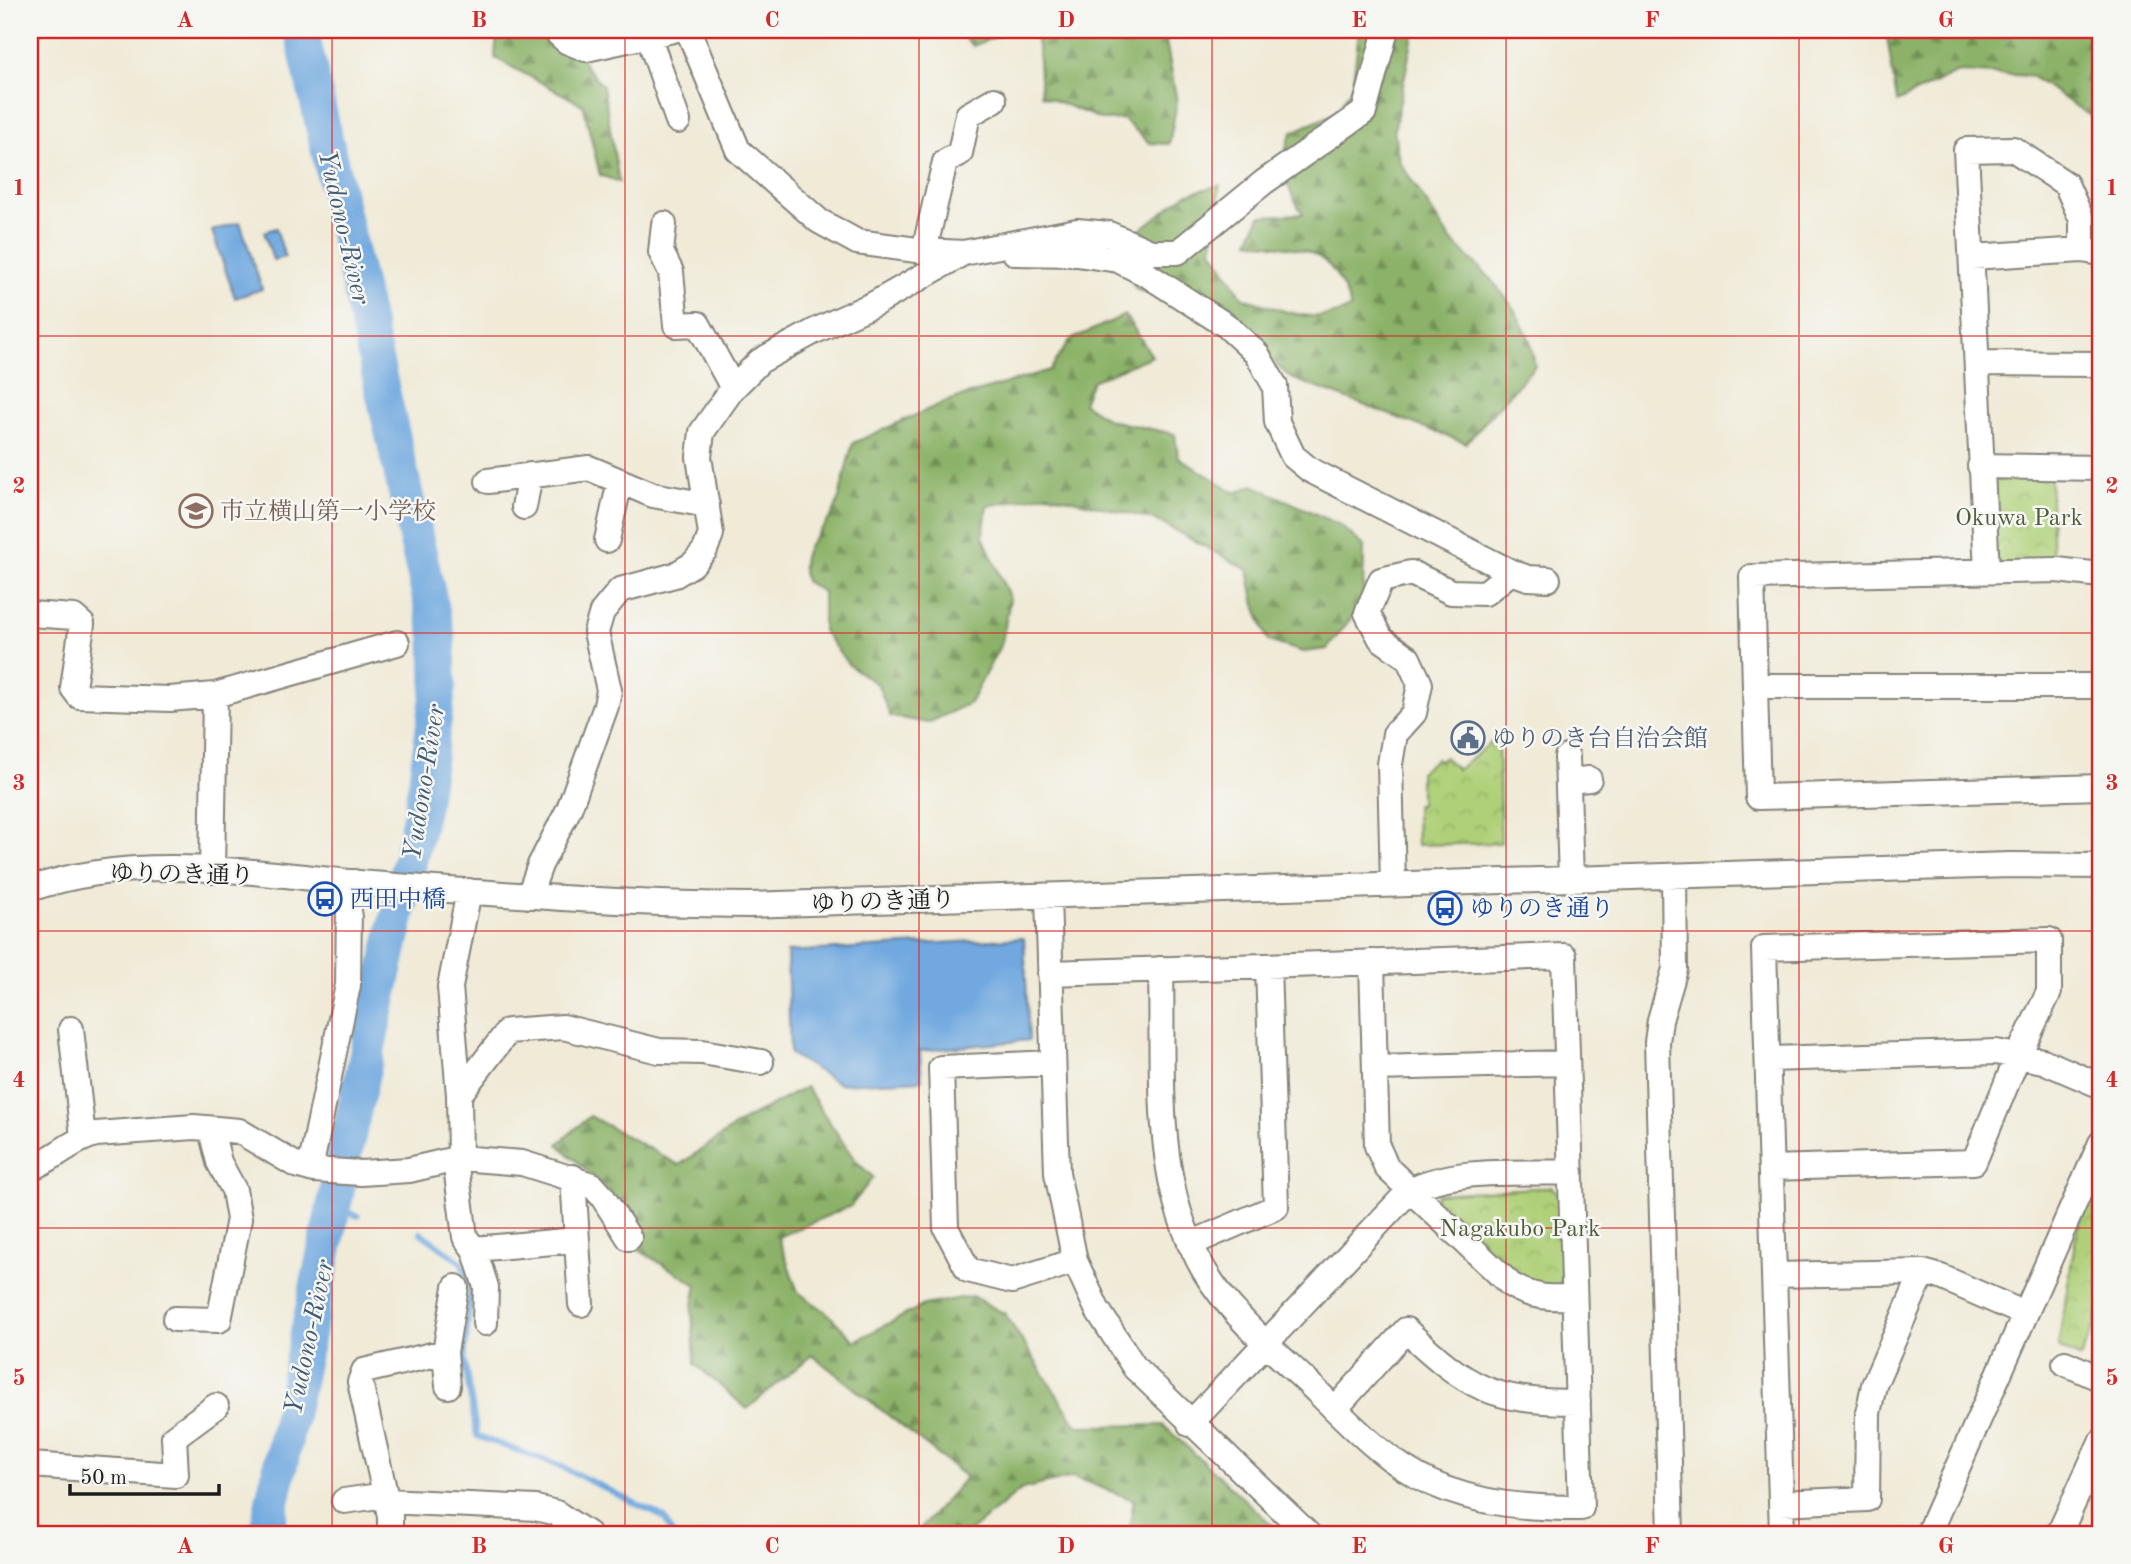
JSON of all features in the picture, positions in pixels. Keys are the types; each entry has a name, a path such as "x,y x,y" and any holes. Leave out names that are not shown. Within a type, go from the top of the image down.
{"street":[{"path":"554,30 566,41 586,49 673,30"},
{"path":"688,30 738,150 819,221 857,242 924,251 1077,254 1118,260 1146,274 1227,326 1257,354 1275,386 1277,422 1293,456 1310,470 1511,572 1528,578 1548,579"},
{"path":"529,896 569,809 606,706 609,690 596,632 602,612 621,590 675,575 694,564 705,550 711,534 699,457 702,432 733,388 760,361 815,331 876,303 963,253 1077,231 1109,234 1151,252 1178,252 1264,182 1364,112 1386,30"},
{"path":"648,35 678,121"},
{"path":"924,251 945,162 960,153 968,115 995,100"},
{"path":"1972,257 2091,251 2082,220 2066,184 2013,149 1966,150 1987,571"},
{"path":"664,224 661,251 671,272 676,325 698,324 733,388"},
{"path":"1977,363 2101,364"},
{"path":"1980,466 2101,468"},
{"path":"488,481 589,468 653,495 707,505"},
{"path":"524,507 530,475"},
{"path":"607,540 620,481"},
{"path":"2101,575 2057,570 1752,577 1758,797 2101,787"},
{"path":"1393,885 1390,764 1395,734 1415,713 1420,684 1408,658 1381,639 1367,613 1381,580 1410,573 1451,593 1485,593 1511,572"},
{"path":"30,614 74,617 82,624 73,688 79,696 170,699 215,695 397,643"},
{"path":"1756,686 2101,686"},
{"path":"212,871 215,695"},
{"path":"1571,880 1575,772"},
{"name":"ゆりのき通り","path":"30,889 109,871 212,871 529,896 725,905 2010,865 2101,866"},
{"path":"1671,1534 1657,1042 1660,1020 1675,970 1674,876"},
{"path":"312,1169 348,985 349,906 353,882"},
{"path":"469,891 450,986 459,1095 458,1158 465,1237 474,1249 486,1287 485,1323"},
{"path":"1048,897 1056,1173 1075,1261 1097,1309 1121,1350 1152,1388 1308,1534"},
{"path":"1771,1168 1974,1162 2018,1056 2049,992 2049,940 1764,948 1782,1534"},
{"path":"1050,973 1161,969 1268,966 1372,962 1564,956 1581,1508 1504,1505 1429,1482 1380,1450 1335,1409 1233,1310 1211,1282 1190,1244 1178,1209 1168,1156 1161,969"},
{"path":"1372,962 1377,1146 1387,1168 1511,1285 1525,1294 1542,1298 1574,1297"},
{"path":"1190,1244 1276,1207 1268,966"},
{"path":"459,1095 508,1031 563,1027 659,1051 702,1052 761,1062"},
{"path":"72,1029 83,1137"},
{"path":"1768,1059 1996,1052 2063,1068 2101,1086"},
{"path":"1052,1063 941,1068 946,1228 968,1270 1012,1281 1075,1261"},
{"path":"1376,1068 1567,1063"},
{"path":"30,1168 43,1164 83,1137 194,1127 239,1131 276,1155 312,1169 361,1173 409,1170 458,1158 522,1163 592,1185 603,1196 629,1238"},
{"path":"175,1319 219,1320 239,1219 233,1190 219,1162 211,1130"},
{"path":"1928,1534 2101,1143"},
{"path":"1189,1423 1410,1190 1433,1180 1457,1176 1571,1172"},
{"path":"573,1177 581,1304"},
{"path":"474,1249 576,1240"},
{"path":"1774,1275 1923,1272 1941,1277 2025,1314"},
{"path":"1781,1503 1867,1499 1868,1413 1874,1385 1923,1272"},
{"path":"448,1386 445,1352 456,1287"},
{"path":"1335,1409 1406,1329 1448,1369 1490,1393 1535,1402 1578,1402"},
{"path":"390,1534 386,1498 360,1382 362,1374 364,1371 445,1352"},
{"path":"2065,1363 2101,1379"},
{"path":"30,1465 176,1475 174,1437 216,1406"},
{"path":"2059,1534 2092,1485 2101,1441"},
{"path":"344,1501 386,1498 536,1508 556,1513 588,1534"}],"green space":[{"path":"572,30 585,66 603,86 619,182 600,175 583,105 495,58 497,32"},
{"path":"956,30 1012,30 973,46"},
{"path":"1031,30 1164,30 1177,102 1169,144 1149,143 1123,119 1103,120 1041,95 1038,46"},
{"path":"1359,30 1414,30 1394,131 1399,161 1450,239 1489,277 1513,307 1530,340 1535,366 1466,443 1291,378 1210,307 1137,290 1113,251 1186,194 1220,185 1212,249 1243,298 1310,316 1324,316 1351,308 1335,272 1325,262 1301,250 1249,241 1260,216 1303,214 1287,184 1284,165 1287,144 1292,132 1336,113 1353,85"},
{"path":"1886,30 2101,30 2101,123 2031,76 1958,72 1897,102"},
{"path":"1125,315 1152,356 1092,381 1083,403 1109,420 1175,434 1178,457 1236,493 1253,485 1340,525 1364,546 1363,603 1327,649 1303,652 1268,641 1255,605 1248,570 1156,520 1048,494 987,506 983,536 1010,599 1002,642 970,703 928,723 890,716 878,685 849,665 823,631 823,592 805,581 803,568 807,548 836,507 853,443 947,401 1050,370 1070,340"},
{"name":"Okuwa Park","path":"1983,469 2050,470 2053,564 1990,566"},
{"path":"1498,737 1501,843 1417,845 1416,805 1420,805 1420,772 1436,759 1439,761 1445,757 1457,770"},
{"path":"806,1087 855,1160 873,1177 851,1206 778,1237 798,1292 825,1311 855,1341 924,1305 972,1296 1005,1314 1077,1426 1163,1425 1282,1534 1128,1534 1134,1500 1073,1477 1022,1489 966,1534 916,1534 966,1477 812,1355 747,1409 695,1364 692,1309 697,1285 637,1249 616,1198 558,1144 590,1116 679,1165 744,1120"},
{"path":"2101,1173 2101,1310 2080,1358 2058,1347 2077,1229"},
{"name":"Nagakubo Park","path":"1551,1187 1561,1196 1562,1284 1557,1289 1515,1278 1434,1201 1437,1194"}],"water":[{"path":"240,222 262,289 235,298 212,231"},
{"path":"276,228 285,257 273,260 264,232"},
{"path":"1024,938 1029,1040 920,1051 922,1080 840,1084 790,1054 787,952"}],"waterway":[{"name":"Yudono-River","path":"266,1534 346,1147 422,806 439,687 438,636 301,30"},
{"path":"336,1209 358,1216"},
{"path":"421,1233 461,1262 471,1288 464,1359 477,1436 560,1466 665,1518 672,1534"}],"place":[{"name":"市立横山第一小学校","path":"196,511"},
{"name":"ゆりのき台自治会館","path":"1468,738"},
{"name":"西田中橋","path":"325,899"},
{"name":"ゆりのき通り","path":"1445,908"}]}
